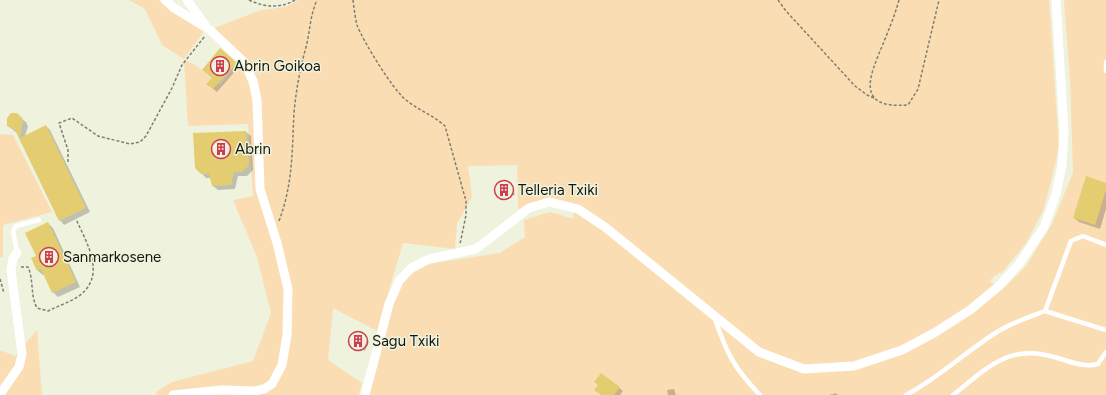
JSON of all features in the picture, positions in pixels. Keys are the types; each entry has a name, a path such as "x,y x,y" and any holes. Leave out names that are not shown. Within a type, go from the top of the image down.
{"street":[{"path":"165,0 174,8 207,28 244,62 253,81 256,100 260,189 277,243 288,289 287,335 282,365 272,384 264,389 254,391 221,390 173,395"},
{"path":"188,0 207,28"},
{"path":"365,395 389,304 399,281 411,268 429,259 476,249 529,208 550,202 578,209 605,227 760,352 804,370 854,366 902,350 934,334 970,310 999,286 1030,249 1044,227 1056,194 1062,165 1064,132 1056,0"},
{"path":"0,394 19,367 22,354 11,264 14,255 17,253"}],"lane":[{"path":"1106,62 1106,71"},
{"path":"17,253 13,231 16,226 39,220"},
{"path":"1045,311 1071,241 1083,236 1106,245"},
{"path":"906,395 942,374 998,331 1045,311 1106,330"},
{"path":"713,313 724,346 732,363 760,395"},
{"path":"953,395 1002,359 1023,352 1042,353 1088,366 1098,364 1106,352"}],"path":[{"path":"249,0 264,6 278,6 295,0"},
{"path":"278,226 291,181 295,108 300,66 306,46 312,14 317,0"},
{"path":"353,0 357,24 392,83 405,99 425,113 436,117 445,126 466,201 466,215 458,254"},
{"path":"778,0 786,11 855,86 867,95 876,98"},
{"path":"899,0 894,17 873,68 869,83 872,94 881,103 894,106 908,105 918,89 939,0"},
{"path":"68,162 68,150 59,123 64,120 72,118 78,121 87,130 98,136 130,144 140,142 146,136 172,88 182,65 207,28"},
{"path":"17,266 28,267 32,275 34,301 37,308 48,311 78,296 89,283 95,268 91,252 76,219"},
{"path":"0,279 6,298 15,298"}],"shaded area":[{"path":"129,0 159,0 204,31 184,59 162,45 145,9"},
{"path":"298,0 1049,0 1059,147 1043,211 1026,243 1001,274 1000,272 989,281 1003,289 1026,266 1052,224 1073,173 1070,80 1064,0 1106,0 1106,395 369,395 395,296 406,278 428,264 500,253 525,237 524,220 550,212 574,219 572,203 549,197 518,209 517,165 468,166 472,197 457,224 455,249 403,243 377,331 333,308 328,360 362,383 359,395 157,395 156,392 172,382 253,361 271,313 257,257 233,200 253,196 248,124 188,126 184,60 194,64 220,85 242,57 214,28 259,11 279,8"},
{"path":"0,134 13,135 52,212 3,225 3,257 0,257"},
{"path":"37,330 42,395 0,395 0,350 15,356"}],"building":[{"name":"Abrin Goikoa","path":"220,48 237,63 213,89 206,84 212,78 202,70"},
{"path":"11,113 17,113 23,119 20,138 46,125 86,208 59,221 15,130 7,126 7,118"},
{"name":"Abrin","path":"246,131 249,165 242,172 234,172 231,185 212,186 209,174 201,174 195,168 193,133"},
{"path":"1086,176 1106,183 1106,190 1095,225 1073,218"},
{"name":"Telleria Txiki","path":"511,183 514,193 497,197 495,187"},
{"name":"Sanmarkosene","path":"48,222 76,282 52,293 41,269 37,271 31,258 36,256 25,233"},
{"name":"Sagu Txiki","path":"353,334 367,339 363,349 349,344"},
{"path":"601,373 620,387 614,395 601,395 594,390 598,385 594,382"}],"place":[{"name":"Abrin Goikoa","path":"220,66"},
{"name":"Abrin","path":"221,149"},
{"name":"Telleria Txiki","path":"504,190"},
{"name":"Sanmarkosene","path":"49,257"},
{"name":"Sagu Txiki","path":"358,341"}]}
